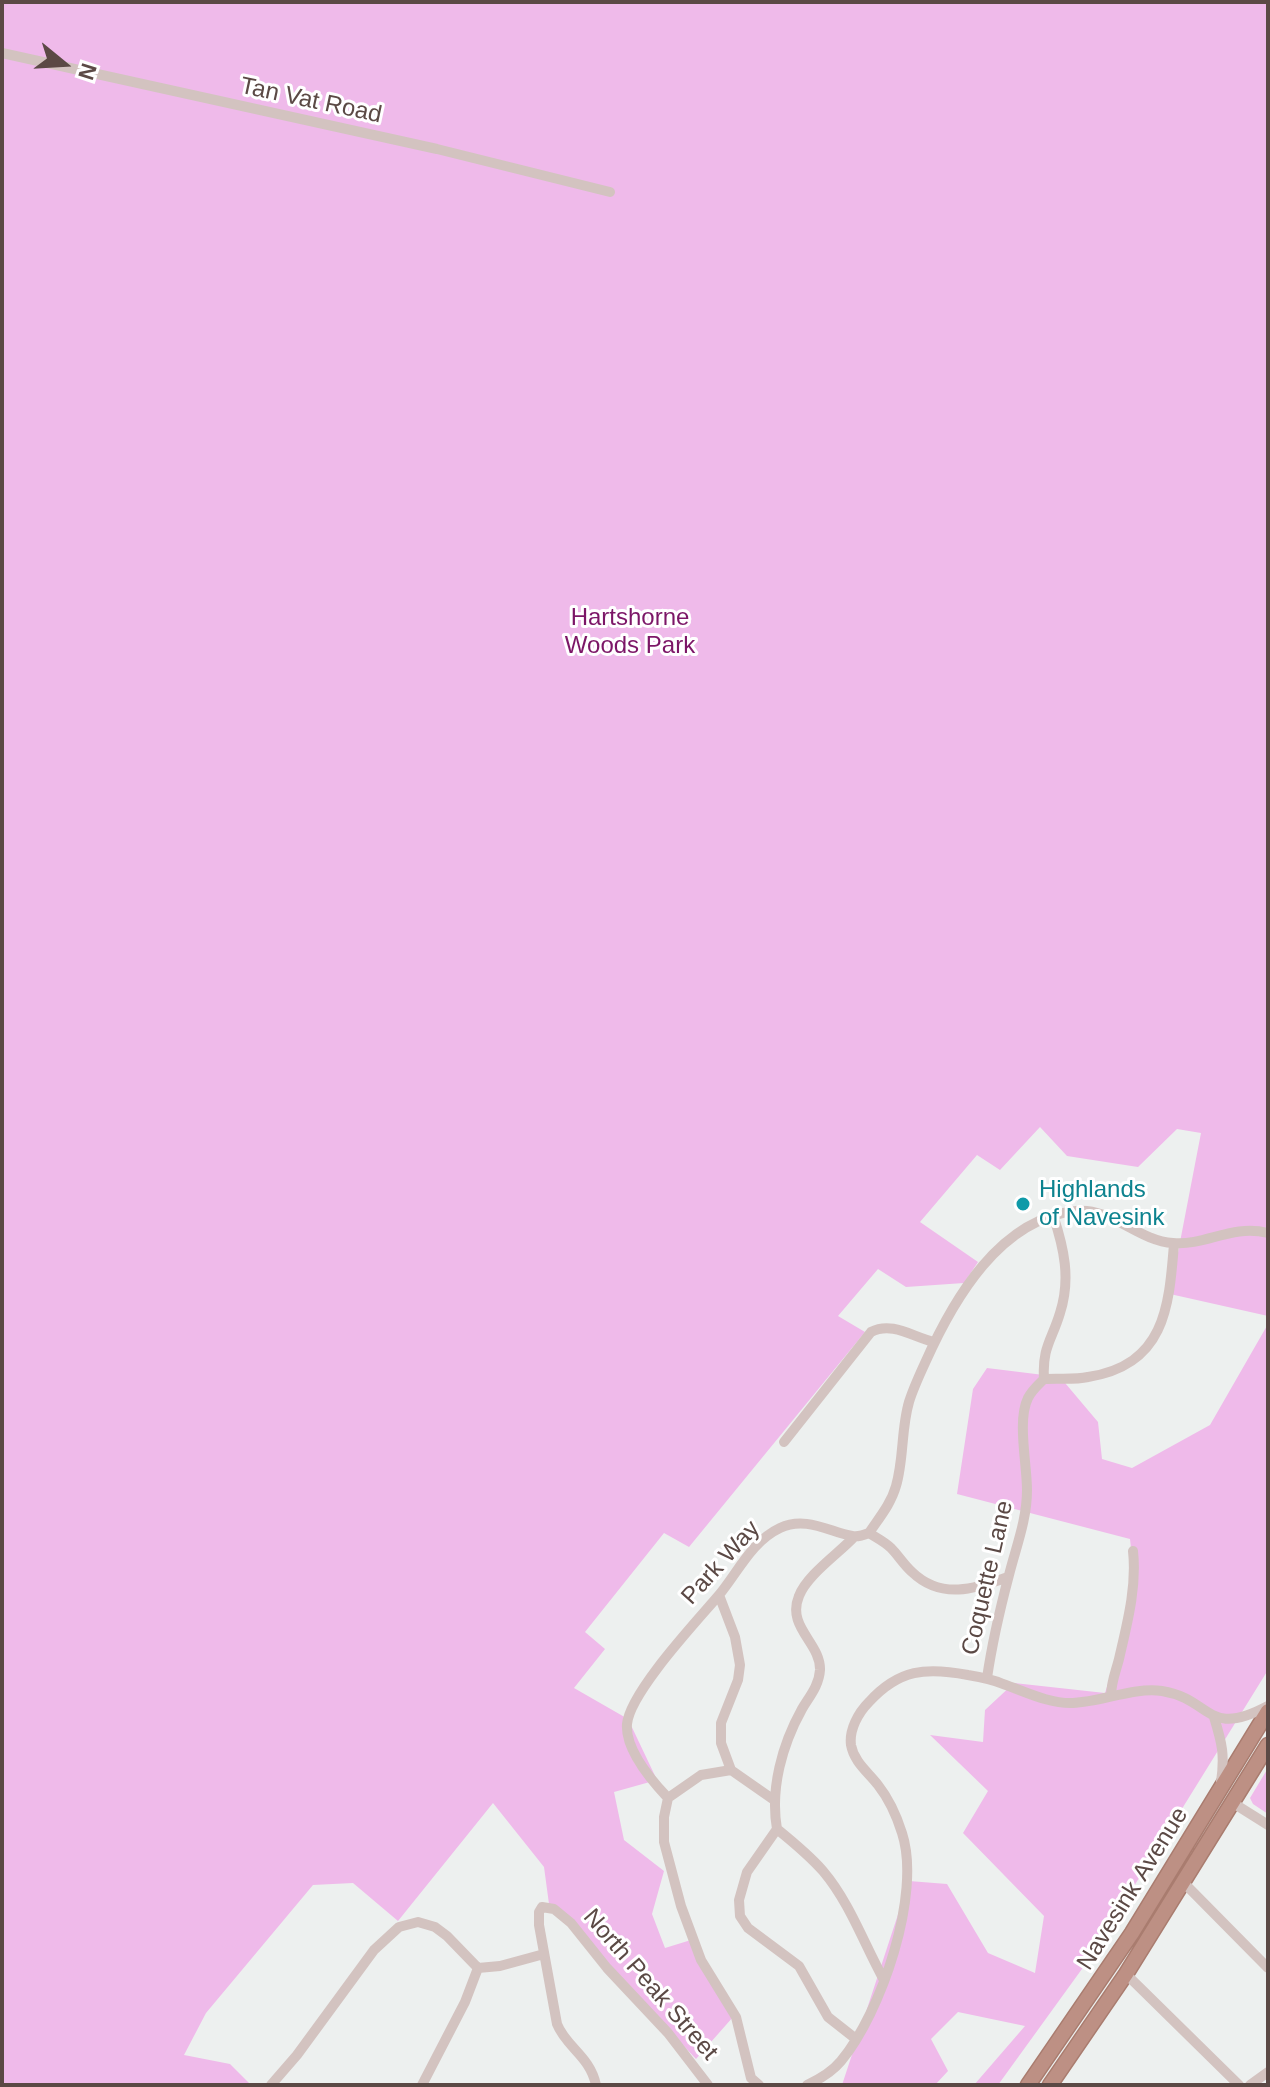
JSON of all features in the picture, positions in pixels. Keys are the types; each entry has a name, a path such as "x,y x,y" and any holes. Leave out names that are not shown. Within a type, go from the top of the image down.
{"highway":[{"name":"Navesink Avenue","path":"1028,2085 1107,1972 1268,1709"},
{"name":"Navesink Avenue","path":"1050,2085 1126,1974 1268,1745"}],"street":[{"name":"Tan Vat Road","path":"2,53 437,149 610,192"},
{"path":"856,2039 828,2017 799,1966 748,1928 740,1916 739,1900 747,1872 777,1829 774,1800 787,1743 814,1690 820,1670 818,1656 799,1624 796,1613 798,1598 809,1580 852,1539 869,1533 889,1503 896,1487 906,1410 934,1342 952,1307 974,1275 1023,1230 1053,1215 1076,1211 1111,1218 1148,1238 1174,1244 1232,1231 1268,1233"},
{"path":"1053,1215 1064,1252 1066,1284 1060,1316 1046,1347 1044,1379 1103,1374 1132,1360 1146,1348 1161,1327 1166,1312 1174,1244"},
{"path":"784,1442 871,1332 884,1327 893,1328 934,1342"},
{"name":"Coquette Lane","path":"987,1678 1026,1506 1024,1410 1029,1395 1044,1379"},
{"name":"Park Way","path":"668,1798 652,1781 639,1760 627,1724 635,1703 651,1678 753,1550 769,1535 787,1525 809,1524 828,1528 852,1539"},
{"path":"869,1533 886,1543 912,1572 932,1586 960,1591 1008,1577"},
{"path":"1111,1696 1132,1597 1133,1551"},
{"path":"719,1595 735,1637 740,1665 738,1680 720,1729 721,1743 731,1770 774,1800"},
{"path":"807,2085 831,2071 841,2061 877,2001 894,1952 904,1909 907,1859 902,1831 879,1785 853,1753 850,1740 863,1708 883,1689 921,1671 941,1670 987,1678 1043,1698 1073,1703 1159,1691 1187,1701 1214,1717 1234,1720 1268,1709"},
{"path":"1214,1717 1224,1761 1220,1792"},
{"path":"731,1770 701,1775 668,1798 664,1842 681,1906 701,1960 736,2017 751,2078 759,2085"},
{"path":"1233,1803 1268,1825"},
{"path":"777,1829 822,1869 835,1887 884,1980"},
{"path":"1184,1883 1268,1968"},
{"name":"North Peak Street","path":"544,1954 539,1912 542,1907 561,1913 668,2033 708,2085"},
{"path":"271,2085 374,1950 394,1930 418,1922 435,1927 447,1936 478,1968 500,1966 544,1954 559,2031 582,2056 593,2073 596,2085"},
{"path":"422,2085 459,2014 478,1968"},
{"path":"1126,1974 1239,2085"},
{"path":"1250,2085 1268,2072"}],"green space":[{"name":"Hartshorne Woods Park","path":"2,2 1268,2 1268,1316 1170,1294 1201,1133 1177,1129 1138,1167 1067,1156 1040,1127 1000,1170 977,1155 920,1222 978,1262 964,1283 906,1287 878,1269 838,1316 865,1332 689,1547 664,1533 585,1632 605,1649 574,1688 628,1719 657,1780 614,1792 624,1840 664,1871 652,1914 665,1948 691,1940 733,2017 696,2059 549,1904 544,1867 493,1803 398,1921 353,1883 313,1885 206,2013 184,2055 230,2064 251,2085 2,2085"},
{"path":"1268,1324 1268,1670 1087,1962 998,2085 974,2085 1025,2026 958,2012 931,2039 948,2071 935,2085 842,2085 909,1881 947,1884 988,1953 1035,1973 1044,1916 963,1833 988,1791 930,1735 983,1742 985,1710 1014,1683 1105,1693 1136,1593 1130,1539 957,1494 973,1389 987,1368 1060,1377 1098,1422 1102,1459 1132,1468 1210,1425"},
{"path":"1268,1768 1268,1814 1253,1804 1250,1798"}],"place":[{"name":"Highlands of Navesink","path":"1023,1204"}]}
